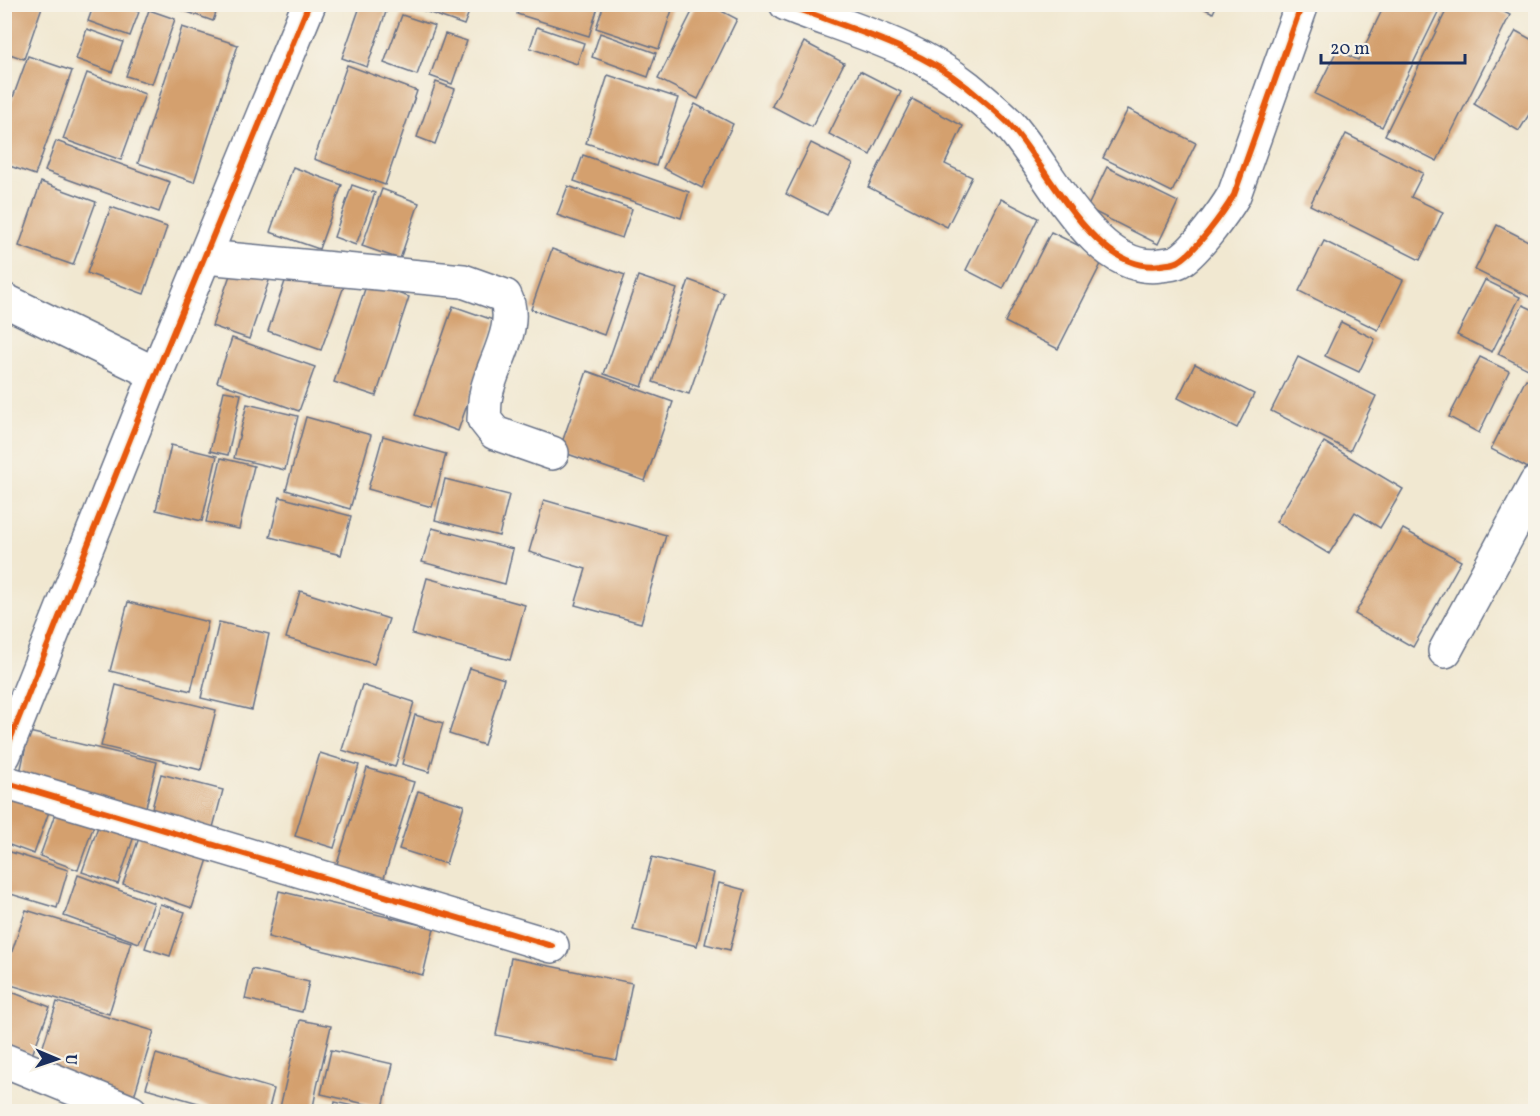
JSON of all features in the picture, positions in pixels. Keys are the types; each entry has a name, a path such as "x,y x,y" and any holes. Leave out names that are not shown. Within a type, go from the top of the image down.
{"street":[{"path":"4,755 156,374 309,4"},
{"path":"786,4 887,43 942,69 1008,123 1041,164 1059,196 1094,235 1118,254 1146,267 1179,262 1217,221 1234,195 1302,4"},
{"path":"205,257 463,281 505,296 510,311 507,329 486,394 484,419 495,434 552,453"},
{"path":"4,300 156,374"},
{"path":"1445,651 1536,483"},
{"path":"4,782 552,946"},
{"path":"4,1060 131,1112"}],"building":[{"path":"12,4 43,4 24,59 4,52 4,27"},
{"path":"94,4 119,4 139,12 130,36 88,21"},
{"path":"165,4 219,4 213,21"},
{"path":"361,4 386,12 367,67 342,58"},
{"path":"405,4 472,4 464,25"},
{"path":"520,4 599,4 589,36 517,14"},
{"path":"604,4 674,4 659,49 596,28"},
{"path":"696,4 708,4 737,19 698,99 658,79"},
{"path":"1195,4 1217,4 1213,13"},
{"path":"1385,4 1442,4 1382,127 1315,94 1337,50 1358,60"},
{"path":"1449,5 1491,5 1510,15 1437,161 1385,135"},
{"path":"149,10 175,19 152,84 126,76"},
{"path":"402,15 435,26 417,75 384,63"},
{"path":"182,27 238,45 194,182 138,163"},
{"path":"537,27 584,43 577,64 530,48"},
{"path":"87,29 123,42 112,72 76,59"},
{"path":"1516,31 1536,42 1536,103 1519,131 1474,104"},
{"path":"600,33 656,53 648,77 592,57"},
{"path":"445,34 467,41 452,84 430,76"},
{"path":"804,42 844,63 812,127 772,106"},
{"path":"28,56 72,71 35,175 4,164 4,122"},
{"path":"347,65 417,91 385,185 314,159"},
{"path":"860,71 901,92 870,155 829,134"},
{"path":"87,73 145,94 121,160 63,139"},
{"path":"608,75 678,98 656,166 586,143"},
{"path":"436,82 455,89 435,144 417,137"},
{"path":"912,99 963,126 945,164 972,177 947,227 868,187"},
{"path":"695,104 733,124 702,188 663,168"},
{"path":"1128,109 1196,143 1172,192 1103,158"},
{"path":"1346,134 1423,173 1411,197 1443,212 1420,260 1310,205"},
{"path":"56,141 170,182 159,212 45,171"},
{"path":"811,143 853,164 827,215 786,194"},
{"path":"583,155 689,192 681,218 574,181"},
{"path":"293,167 342,185 319,249 270,232"},
{"path":"1107,167 1178,202 1158,244 1087,208"},
{"path":"41,182 96,202 73,265 19,246"},
{"path":"352,185 375,193 356,245 334,237"},
{"path":"568,186 632,209 622,238 557,215"},
{"path":"382,189 419,203 400,259 362,246"},
{"path":"1001,199 1038,218 1003,289 966,270"},
{"path":"111,207 167,227 144,294 87,273"},
{"path":"1497,225 1536,245 1536,300 1475,270"},
{"path":"1051,232 1104,258 1058,349 1005,322"},
{"path":"1324,241 1403,280 1378,330 1299,291"},
{"path":"552,249 625,275 604,335 531,309"},
{"path":"235,261 271,275 249,339 212,326"},
{"path":"290,267 344,286 321,350 268,331"},
{"path":"638,276 677,289 642,387 604,374"},
{"path":"689,280 724,293 689,394 653,382"},
{"path":"1485,280 1520,297 1492,352 1457,335"},
{"path":"367,283 409,297 376,396 334,382"},
{"path":"1523,305 1536,311 1536,373 1498,354"},
{"path":"453,306 496,321 458,431 415,415"},
{"path":"1341,322 1375,339 1359,372 1325,356"},
{"path":"232,338 315,367 299,411 217,382"},
{"path":"1298,357 1376,396 1350,451 1271,411"},
{"path":"1480,357 1509,371 1479,433 1449,417"},
{"path":"1195,364 1254,394 1237,428 1178,398"},
{"path":"587,371 673,402 645,481 559,451"},
{"path":"1526,379 1536,384 1536,453 1528,468 1491,449"},
{"path":"224,391 241,394 228,455 210,451"},
{"path":"247,404 298,416 285,470 234,458"},
{"path":"306,417 371,435 350,509 286,490"},
{"path":"383,436 446,454 432,507 368,489"},
{"path":"1324,442 1403,489 1380,528 1355,512 1329,554 1276,522"},
{"path":"171,445 217,456 202,521 156,510"},
{"path":"221,458 254,466 239,529 206,522"},
{"path":"445,479 509,495 499,536 435,520"},
{"path":"280,497 351,516 341,555 270,537"},
{"path":"544,500 666,535 641,623 575,605 586,569 529,552"},
{"path":"432,528 513,549 505,584 422,562"},
{"path":"1403,529 1461,561 1413,647 1355,614"},
{"path":"427,578 525,605 510,660 412,634"},
{"path":"300,591 389,619 374,664 286,638"},
{"path":"128,602 208,622 191,691 110,671"},
{"path":"219,622 269,634 252,710 201,698"},
{"path":"470,668 504,679 484,745 449,734"},
{"path":"116,685 216,710 201,770 101,746"},
{"path":"362,685 414,702 395,767 342,750"},
{"path":"415,715 443,723 429,772 402,764"},
{"path":"29,732 157,762 145,811 18,782"},
{"path":"320,753 359,765 334,848 295,836"},
{"path":"367,768 414,782 383,881 336,867"},
{"path":"161,774 223,790 211,835 149,820"},
{"path":"9,791 51,806 34,854 4,843 4,803"},
{"path":"418,791 464,805 446,864 399,849"},
{"path":"57,808 95,822 78,870 40,856"},
{"path":"100,821 135,833 118,884 82,872"},
{"path":"140,835 208,859 192,908 123,884"},
{"path":"4,850 68,870 57,908 4,892"},
{"path":"652,857 714,873 697,946 633,930"},
{"path":"78,875 154,903 139,943 64,916"},
{"path":"719,883 745,890 730,950 705,944"},
{"path":"279,891 434,928 423,975 268,937"},
{"path":"160,904 185,912 170,956 145,948"},
{"path":"26,910 131,942 109,1014 4,983 4,975"},
{"path":"511,958 632,983 617,1060 496,1035"},
{"path":"252,969 309,982 302,1012 245,999"},
{"path":"4,989 50,1007 32,1055 4,1044"},
{"path":"57,1002 154,1031 131,1106 38,1062"},
{"path":"300,1020 331,1026 312,1112 279,1112"},
{"path":"331,1050 393,1064 383,1108 321,1094"},
{"path":"156,1054 274,1089 268,1112 211,1112 212,1107 146,1088"},
{"path":"335,1102 375,1111 375,1112 333,1112"}],"cycle path":[{"path":"4,755 156,374 309,4"},
{"path":"786,4 880,39 926,60 947,73 967,87 1008,123 1074,214 1093,236 1114,253 1137,264 1161,265 1177,262 1186,256 1201,241 1234,195 1302,4"},
{"path":"4,782 552,946"}]}
